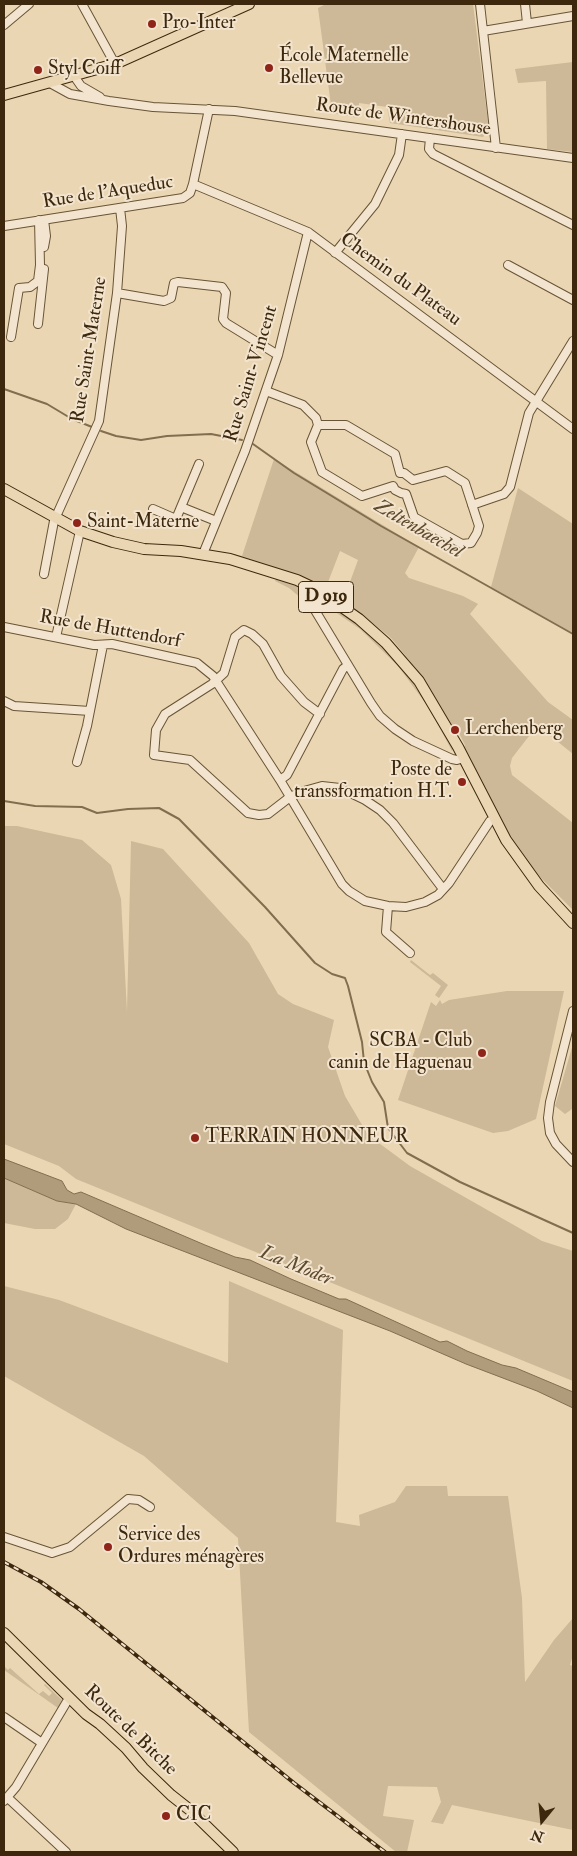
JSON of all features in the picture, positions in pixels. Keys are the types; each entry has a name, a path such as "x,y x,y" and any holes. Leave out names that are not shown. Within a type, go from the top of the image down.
{"main road":[{"path":"4,95 116,64 249,4"},
{"name":"D 919","path":"4,489 80,531 118,544 142,549 203,554 239,561 283,577 297,580 316,590 375,632 401,659 431,699 464,758 494,819 545,894 573,923"},
{"name":"D 919","path":"528,871 573,914"},
{"name":"Route de Bitche","path":"4,1633 69,1698 126,1748 143,1768 233,1852"}],"street":[{"path":"4,25 29,4"},
{"path":"82,4 116,64"},
{"path":"480,4 496,148"},
{"path":"525,4 527,24"},
{"path":"483,31 573,16"},
{"path":"74,76 81,86 109,101"},
{"name":"Route de Wintershouse","path":"50,83 70,94 109,101 153,107 235,111 573,158"},
{"name":"Rue de l'Aqueduc","path":"4,226 183,198 190,193 193,184 209,109"},
{"path":"335,253 375,204 399,155 402,134"},
{"path":"430,138 429,149 433,154 573,225"},
{"name":"Chemin du Plateau","path":"193,184 308,232 573,429"},
{"name":"Rue Saint-Materne","path":"44,574 55,518 99,421 117,293 122,226 120,208"},
{"path":"38,324 44,281 44,239 46,236 42,220"},
{"path":"11,337 19,288 30,287 38,281 42,220"},
{"name":"Rue Saint-Vincent","path":"203,554 245,451 278,355 308,232"},
{"path":"508,265 573,300"},
{"path":"117,293 164,301 171,298 174,283 178,282 222,287 226,293 223,319 226,323 278,355"},
{"path":"472,505 504,494 510,487 529,413 573,341"},
{"path":"266,391 303,405 316,418 318,425 311,442 322,472 362,496 393,486"},
{"path":"318,425 346,425 395,454 400,472 393,486"},
{"path":"153,509 176,519 199,464"},
{"path":"406,494 414,517 462,544 471,543 478,533 479,526 464,482 446,471 412,480"},
{"path":"400,472 412,480 412,488 406,494"},
{"path":"393,486 395,490 406,494"},
{"path":"181,507 216,521"},
{"path":"56,638 80,531"},
{"path":"316,590 312,599 312,605 376,710 395,730 409,738 452,759 459,760 464,758"},
{"name":"Rue de Huttendorf","path":"4,627 94,645 112,644 197,663 216,681 280,780 342,884 365,900 388,906 406,907 425,902 438,894 453,877 490,821 494,819"},
{"path":"320,714 304,702 281,676 263,644 252,634 244,630 235,637 224,673 216,681 165,714 156,730 154,755 190,760 248,813 259,815 268,814 290,797 322,786 340,788 380,810 393,823 443,889"},
{"path":"77,762 90,711 103,645"},
{"path":"280,780 287,775 343,669 348,665"},
{"path":"4,701 14,706 90,711"},
{"path":"388,906 386,932 410,953"},
{"path":"573,1011 550,1102 548,1118 550,1133 556,1144 573,1162"},
{"path":"4,1537 52,1553 70,1547 128,1499 139,1500 150,1507"},
{"path":"66,1852 6,1799 16,1787 69,1698"},
{"path":"4,1717 42,1743"}],"shaded area":[{"path":"326,4 473,4 489,130 483,137 390,123 387,107 359,103 358,118 332,113 318,8"},
{"path":"573,62 573,152 547,149 546,81 518,83 515,69"},
{"path":"274,459 419,547 405,573 409,578 463,596 478,604 470,614 548,702 573,720 573,754 542,729 536,727 512,758 510,766 512,775 573,823 573,910 537,874 511,839 464,747 465,745 455,725 452,726 423,677 391,638 343,601 358,560 340,551 325,590 301,577 234,556 234,554 242,556"},
{"path":"518,488 573,524 573,633 491,587"},
{"path":"276,579 293,583 310,591 308,604 289,588 275,581"},
{"path":"328,602 376,638 408,673 454,748 452,751 429,708 398,666 360,629 325,605"},
{"path":"4,826 17,826 82,840 111,865 121,899 127,1012 131,841 163,849 249,943 278,994 293,1004 334,1020 328,1047 345,1096 368,1135 410,1166 542,1241 573,1251 573,1381 76,1179 59,1166 4,1144"},
{"path":"411,960 430,975 433,973 448,985 439,998 435,995 441,986 410,962"},
{"name":"SCBA - Club canin de Haguenau","path":"507,991 564,991 536,1119 508,1131 493,1133 398,1100 431,1002 436,1006 440,1000 442,1004 449,1000"},
{"path":"573,1044 573,1105 572,1109 565,1114 555,1106"},
{"path":"4,1159 62,1181 67,1190 74,1194 81,1192 205,1245 235,1257 250,1260 339,1299 346,1299 440,1342 447,1341 467,1351 502,1365 516,1368 573,1392 573,1408 537,1391 466,1364 390,1331 126,1229 76,1204 57,1201 4,1178"},
{"path":"4,1178 57,1201 76,1204 68,1219 55,1229 35,1229 4,1223"},
{"path":"229,1281 343,1330 336,1522 360,1526 359,1515 395,1502 406,1486 447,1486 448,1496 508,1496 522,1598 525,1682 554,1640 573,1618 573,1655 570,1665 573,1666 573,1830 452,1805 443,1824 431,1822 441,1802 437,1787 388,1786 383,1816 414,1820 407,1852 396,1852 249,1732 238,1538 144,1456 4,1376 4,1286 59,1300 228,1363"},
{"path":"4,1666 8,1670 10,1668 39,1694 43,1691 49,1696 52,1693 45,1684 62,1700 58,1708 4,1670"}],"waterway":[{"name":"Zeltenbaechel","path":"4,389 47,404 72,419 92,427"},
{"name":"Zeltenbaechel","path":"101,431 116,436 141,440 167,436 211,434 242,440"},
{"name":"Zeltenbaechel","path":"253,444 294,473 381,526 573,634"},
{"path":"4,801 35,806 82,807 97,813 159,808 179,819 265,907 315,963 332,974 345,978 362,1042 364,1062 372,1082 384,1102 388,1128 407,1153 460,1182 573,1233"}],"railway":[{"path":"4,1562 41,1582 79,1609 294,1783 385,1852"}],"place":[{"name":"Pro-Inter","path":"152,24"},
{"name":"École Maternelle Bellevue","path":"269,68"},
{"name":"Styl Coiff","path":"38,70"},
{"name":"Saint-Materne","path":"77,523"},
{"name":"Lerchenberg","path":"455,730"},
{"name":"Poste de transsformation H.T.","path":"462,782"},
{"name":"SCBA - Club canin de Haguenau","path":"482,1053"},
{"name":"TERRAIN HONNEUR","path":"195,1138"},
{"name":"Service des Ordures ménagères","path":"108,1547"},
{"name":"CIC","path":"166,1816"}],"water label":[{"name":"La Moder","path":"296,1267"}]}
